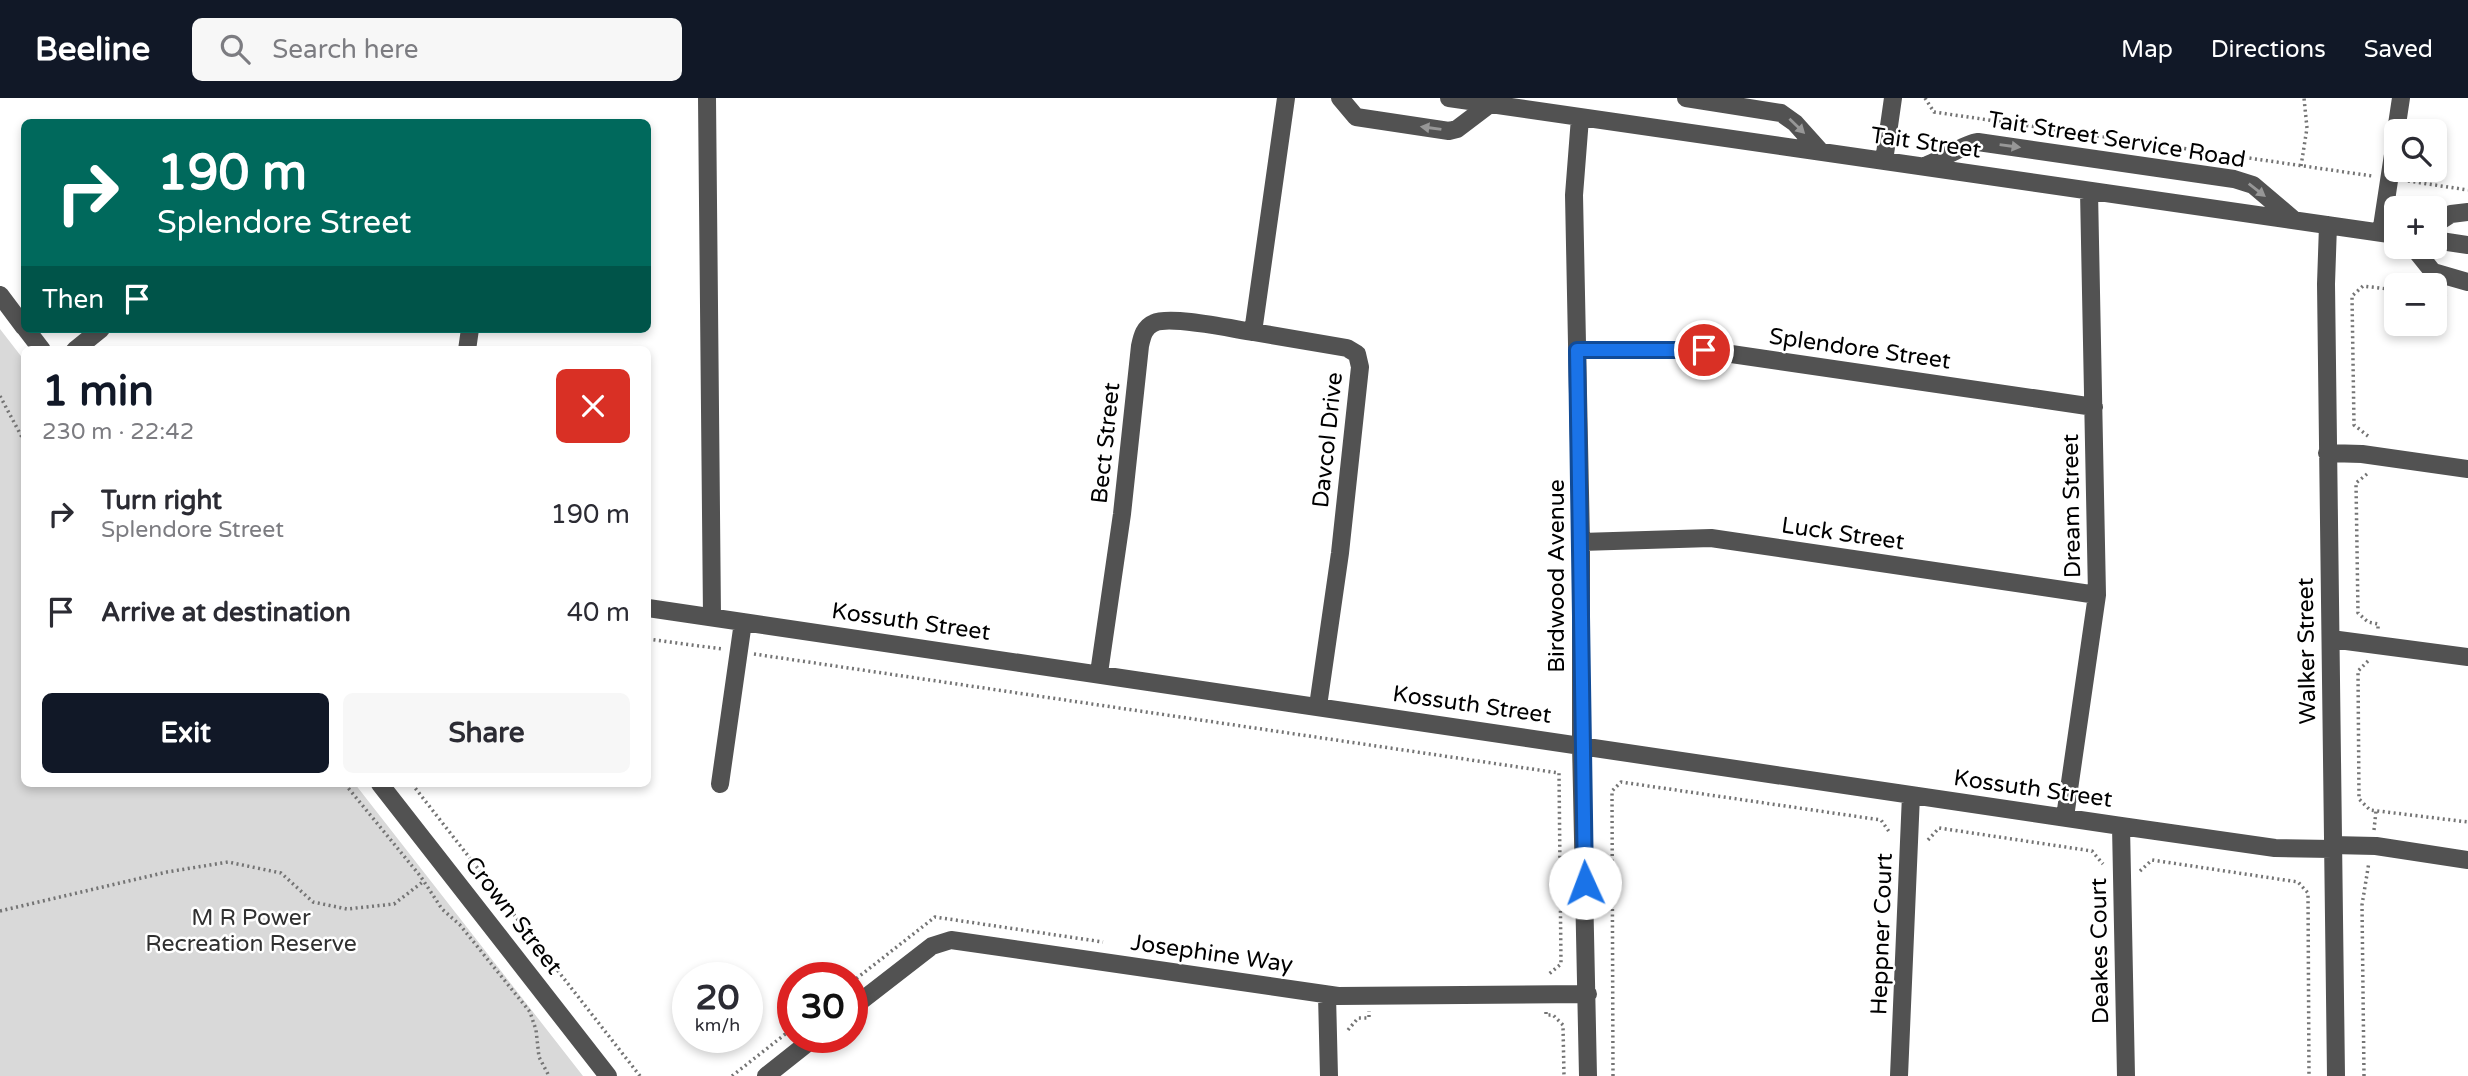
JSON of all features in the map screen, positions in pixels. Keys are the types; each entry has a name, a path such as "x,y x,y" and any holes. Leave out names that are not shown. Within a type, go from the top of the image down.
{"street":[{"path":"707,98 712,617"},
{"path":"1253,332 1286,98"},
{"path":"1340,98 1356,117 1449,131 1457,129 1490,104"},
{"name":"Tait Street","path":"1448,98 2384,233"},
{"path":"1686,98 1782,113 1795,123 1821,152"},
{"path":"1884,161 1892,98"},
{"path":"2398,119 2401,98"},
{"name":"Birdwood Avenue","path":"1580,117 1574,195 1588,1076"},
{"name":"Tait Street Service Road","path":"1924,167 1946,159 1972,142 2001,144 2243,181 2253,185 2295,220"},
{"name":"Dream Street","path":"2065,817 2097,595 2089,191"},
{"path":"2447,217 2468,212"},
{"name":"Walker Street","path":"2328,225 2326,284 2336,1076"},
{"path":"2447,242 2468,245"},
{"path":"2423,259 2433,272 2468,282"},
{"path":"0,295 21,323"},
{"name":"Bect Street","path":"1099,673 1122,514 1140,346 1145,330 1154,322 1170,321 1253,332"},
{"name":"Davcol Drive","path":"1253,332 1341,346 1355,352 1359,362 1340,554 1318,706"},
{"path":"80,346 97,333"},
{"name":"Splendore Street","path":"1577,350 1704,350 2094,407"},
{"path":"2328,453 2377,456 2468,469"},
{"name":"Luck Street","path":"1581,542 1711,538 2097,595"},
{"name":"Kossuth Street","path":"651,608 2275,848 2372,846 2468,860"},
{"path":"720,784 743,622"},
{"path":"2331,639 2468,657"},
{"name":"Crown Street","path":"382,787 608,1076"},
{"name":"Heppner Court","path":"1899,1076 1911,795"},
{"name":"Deakes Court","path":"2121,826 2126,1076"},
{"name":"Josephine Way","path":"868,996 932,946 951,940 1327,995 1369,998 1588,995"},
{"path":"1327,995 1329,1076"},
{"path":"766,1076 795,1053"}],"path":[{"path":"1925,98 1934,112 2384,177"},
{"path":"2301,166 2307,128 2304,98"},
{"path":"2415,182 2468,190"},
{"path":"2377,456 2380,438 2365,435 2354,425 2352,296 2363,286 2384,289"},
{"path":"0,396 21,435"},
{"path":"2356,483 2358,613 2368,622 2378,624 2376,643"},
{"path":"651,639 1559,773 1561,964 1551,974 1546,975 1546,1015 1553,1015 1563,1025 1564,1076"},
{"path":"2368,662 2358,671 2359,799 2370,810 2468,822"},
{"path":"1613,1076 1612,791 1621,782 1881,820"},
{"path":"347,787 424,881 442,909 460,925 530,1012 536,1030 539,1057 549,1076"},
{"path":"414,787 640,1076"},
{"path":"2364,1076 2362,905 2376,811"},
{"path":"1939,828 2092,851"},
{"path":"2152,860 2298,882 2308,893 2309,1076"},
{"path":"0,911 167,872 228,862 281,873 313,902 347,909 394,904 424,881"},
{"path":"1348,1040 1348,1028 1357,1018 1369,1018 1369,998"},
{"path":"732,1076 777,1041"}],"green space":[{"name":"M R Power Recreation Reserve","path":"0,329 21,356 21,787 357,787 583,1076 0,1076"}],"route":[{"path":"1585,883 1577,350 1704,350"}]}
